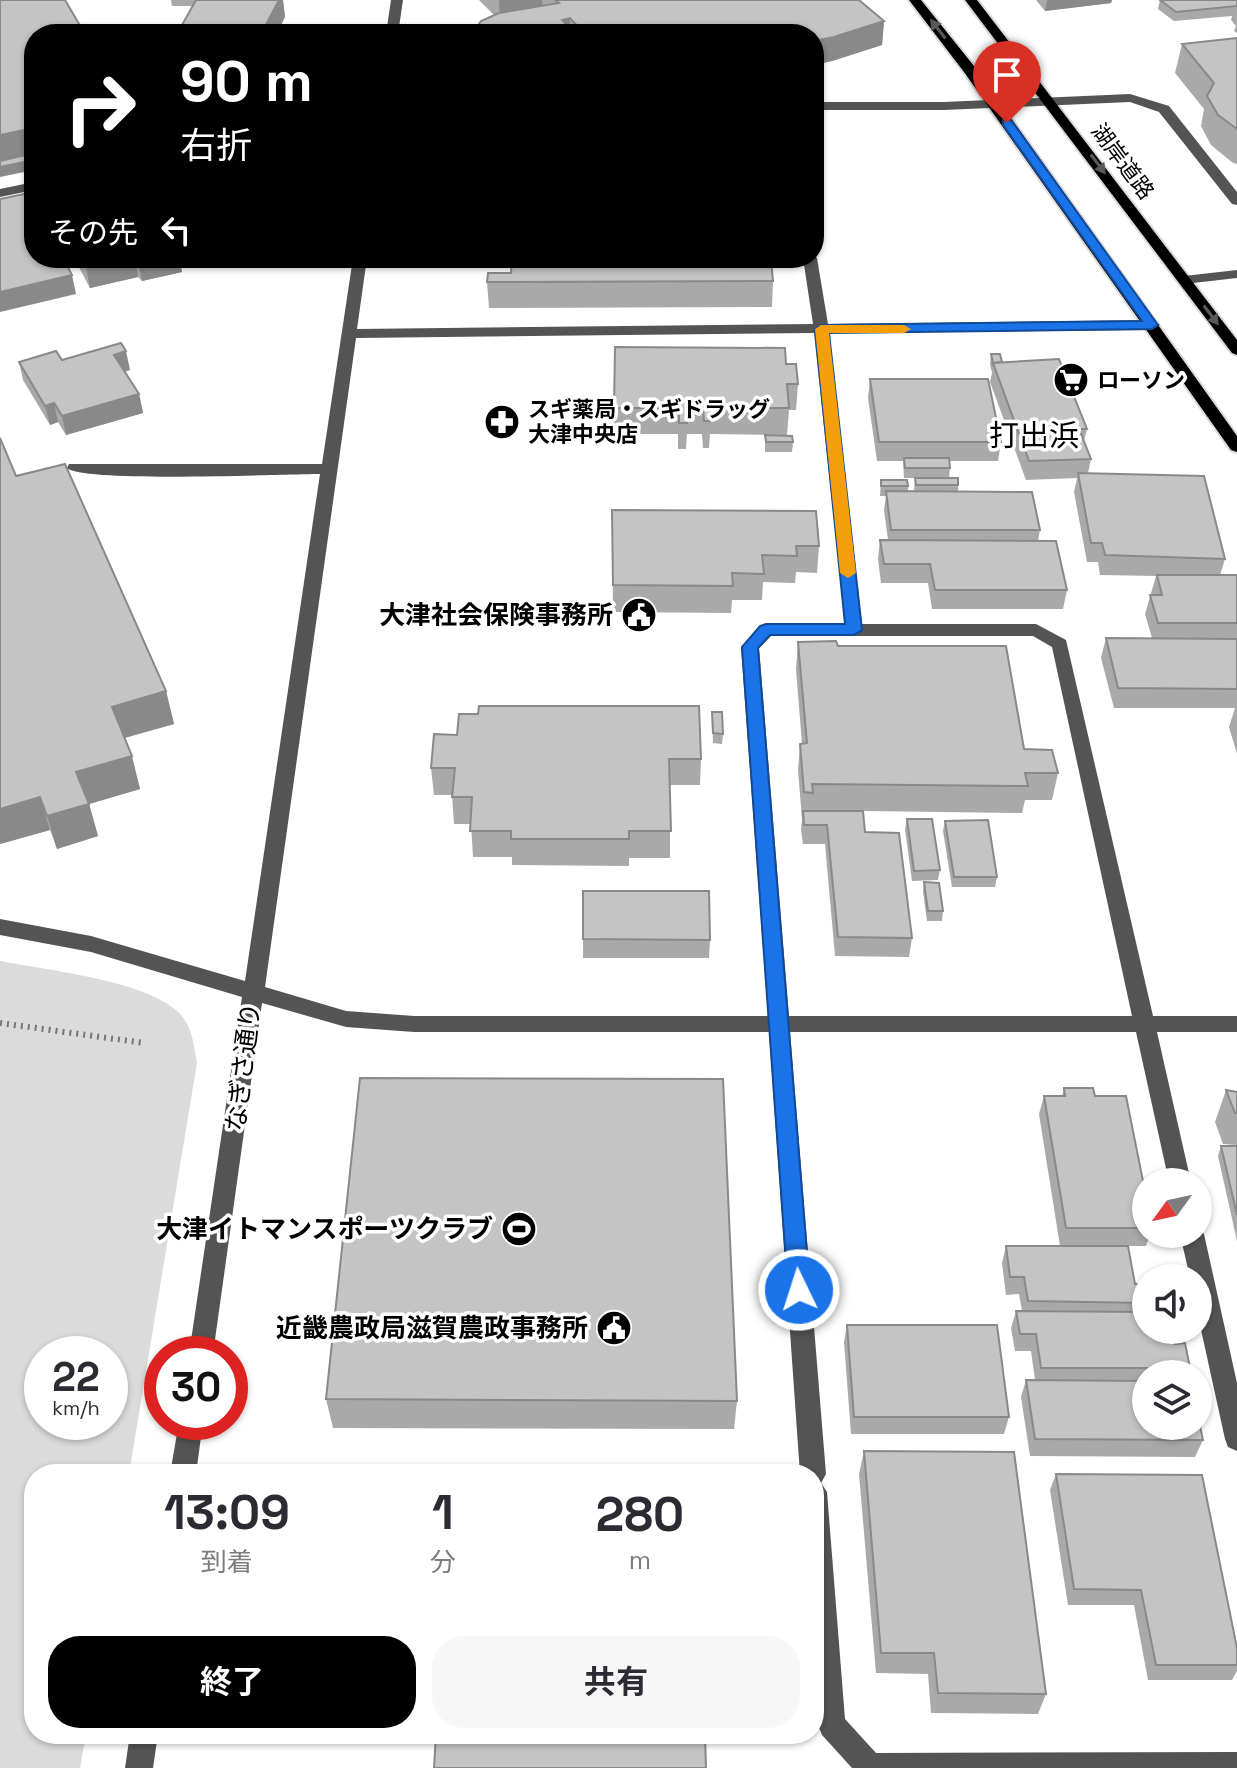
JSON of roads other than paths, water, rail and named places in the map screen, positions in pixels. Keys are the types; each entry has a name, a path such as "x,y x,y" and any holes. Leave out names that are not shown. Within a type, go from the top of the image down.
{"main road":[{"path":"915,0 994,104 1237,447"},
{"name":"湖岸道路","path":"971,0 1051,101 1237,350"}],"street":[{"path":"393,24 397,0"},
{"path":"824,106 994,104 1130,98 1146,101 1164,109 1237,201"},
{"path":"0,193 24,188"},
{"path":"359,268 255,991 346,1019 414,1024 1237,1024"},
{"path":"812,268 854,630"},
{"path":"1184,280 1237,274"},
{"path":"349,334 1152,325"},
{"path":"75,468 119,471 330,469"},
{"path":"812,1464 750,647 766,630 1036,630 1060,644 1177,1168"},
{"name":"なぎさ通り","path":"0,927 91,944 255,991 204,1336"},
{"path":"1195,1248 1237,1439"},
{"path":"185,1464 188,1440"},
{"path":"824,1621 832,1725 870,1767 1237,1766"},
{"path":"139,1768 143,1744"}],"place":[{"name":"ローソン","path":"1071,380"},
{"name":"スギ薬局・スギドラッグ 大津中央店","path":"502,422"},
{"name":"大津社会保険事務所","path":"639,615"},
{"name":"大津イトマンスポーツクラブ","path":"519,1229"},
{"name":"近畿農政局滋賀農政事務所","path":"614,1328"}],"district":[{"name":"打出浜","path":"1034,435"}]}
